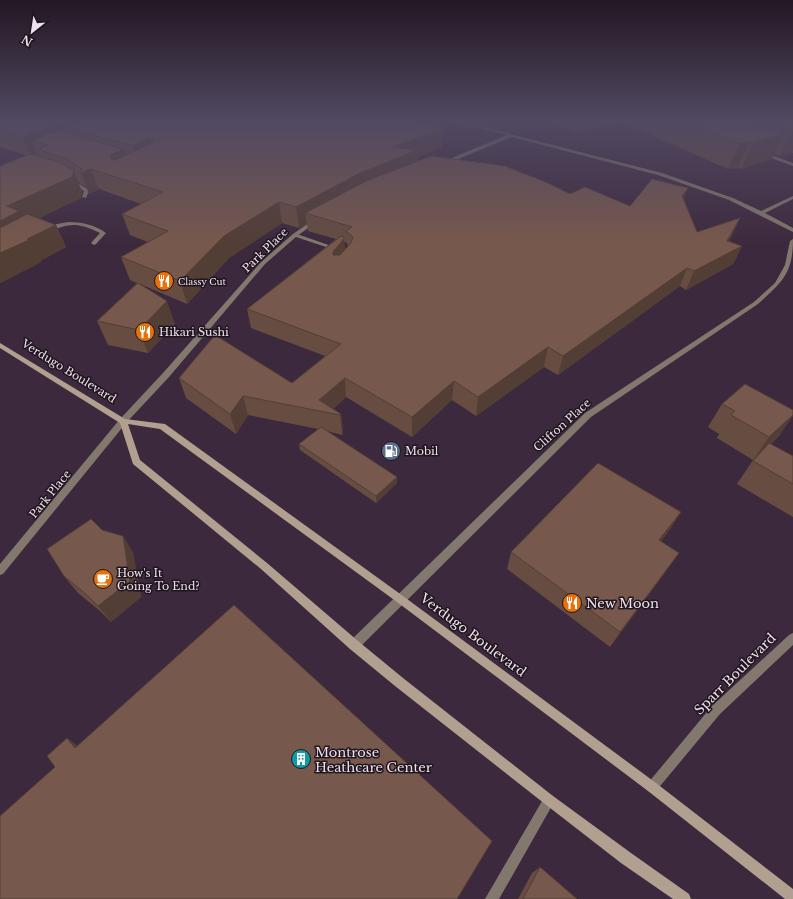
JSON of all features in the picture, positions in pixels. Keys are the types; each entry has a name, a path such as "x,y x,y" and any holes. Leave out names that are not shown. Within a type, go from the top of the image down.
{"main road":[{"name":"Verdugo Boulevard","path":"0,345 123,421 162,426 400,599 652,787 791,894"},
{"path":"123,421 136,462 264,566 354,645 399,682 549,800 626,858 684,899"}],"street":[{"path":"438,166 450,161"},
{"path":"610,161 660,174 700,188 762,213 793,230"},
{"path":"782,161 793,165"},
{"path":"62,178 84,188 87,191 84,197"},
{"path":"762,213 793,197"},
{"name":"Park Place","path":"0,571 123,421 166,375 263,263 294,235 319,219"},
{"path":"42,232 67,222 87,225 103,232 94,242"},
{"path":"294,235 346,252"},
{"name":"Clifton Place","path":"354,645 588,415 756,303 777,284 788,265 793,241"},
{"name":"Sparr Boulevard","path":"652,787 716,710 793,638"},
{"path":"492,899 549,800"}],"building":[{"path":"13,161 55,161 74,170 72,177 7,206 19,211 0,221 0,166"},
{"path":"70,161 390,161 360,173 296,207 279,202 224,236 180,281 121,257 168,231 122,214 163,192 91,169 81,173 82,169"},
{"path":"418,161 468,161 505,166 546,182 570,194 585,187 630,206 652,179 688,188 682,196 697,232 740,218 727,241 742,246 694,271 687,268 563,356 548,347 478,397 454,381 412,417 345,378 319,400 341,414 340,415 243,396 230,414 179,378 215,335 292,383 341,344 247,309 341,236 344,238 343,240 333,252 333,255 340,255 351,243 353,237 346,231 352,227 305,213 366,181"},
{"path":"27,214 56,225 27,239 29,240 0,253 0,228"},
{"path":"138,283 167,301 139,330 97,321"},
{"path":"745,384 793,410 793,415 769,437 731,415 735,411 722,404"},
{"path":"321,427 397,477 376,496 299,444"},
{"path":"769,443 793,456 793,484 753,461"},
{"path":"598,463 681,512 659,540 679,553 620,632 511,552"},
{"name":"How's It Going To End?","path":"91,519 102,530 123,536 130,581 98,606 64,576 47,549"},
{"name":"Montrose Heathcare Center","path":"234,605 492,841 457,899 0,899 0,816 55,767 47,756 67,738 75,748"},
{"path":"540,867 577,899 523,899"}],"place":[{"name":"Classy Cut","path":"164,281"},
{"name":"Hikari Sushi","path":"145,332"},
{"name":"Mobil","path":"391,451"},
{"name":"How's It Going To End?","path":"103,579"},
{"name":"New Moon","path":"572,603"},
{"name":"Montrose Heathcare Center","path":"301,759"}]}
